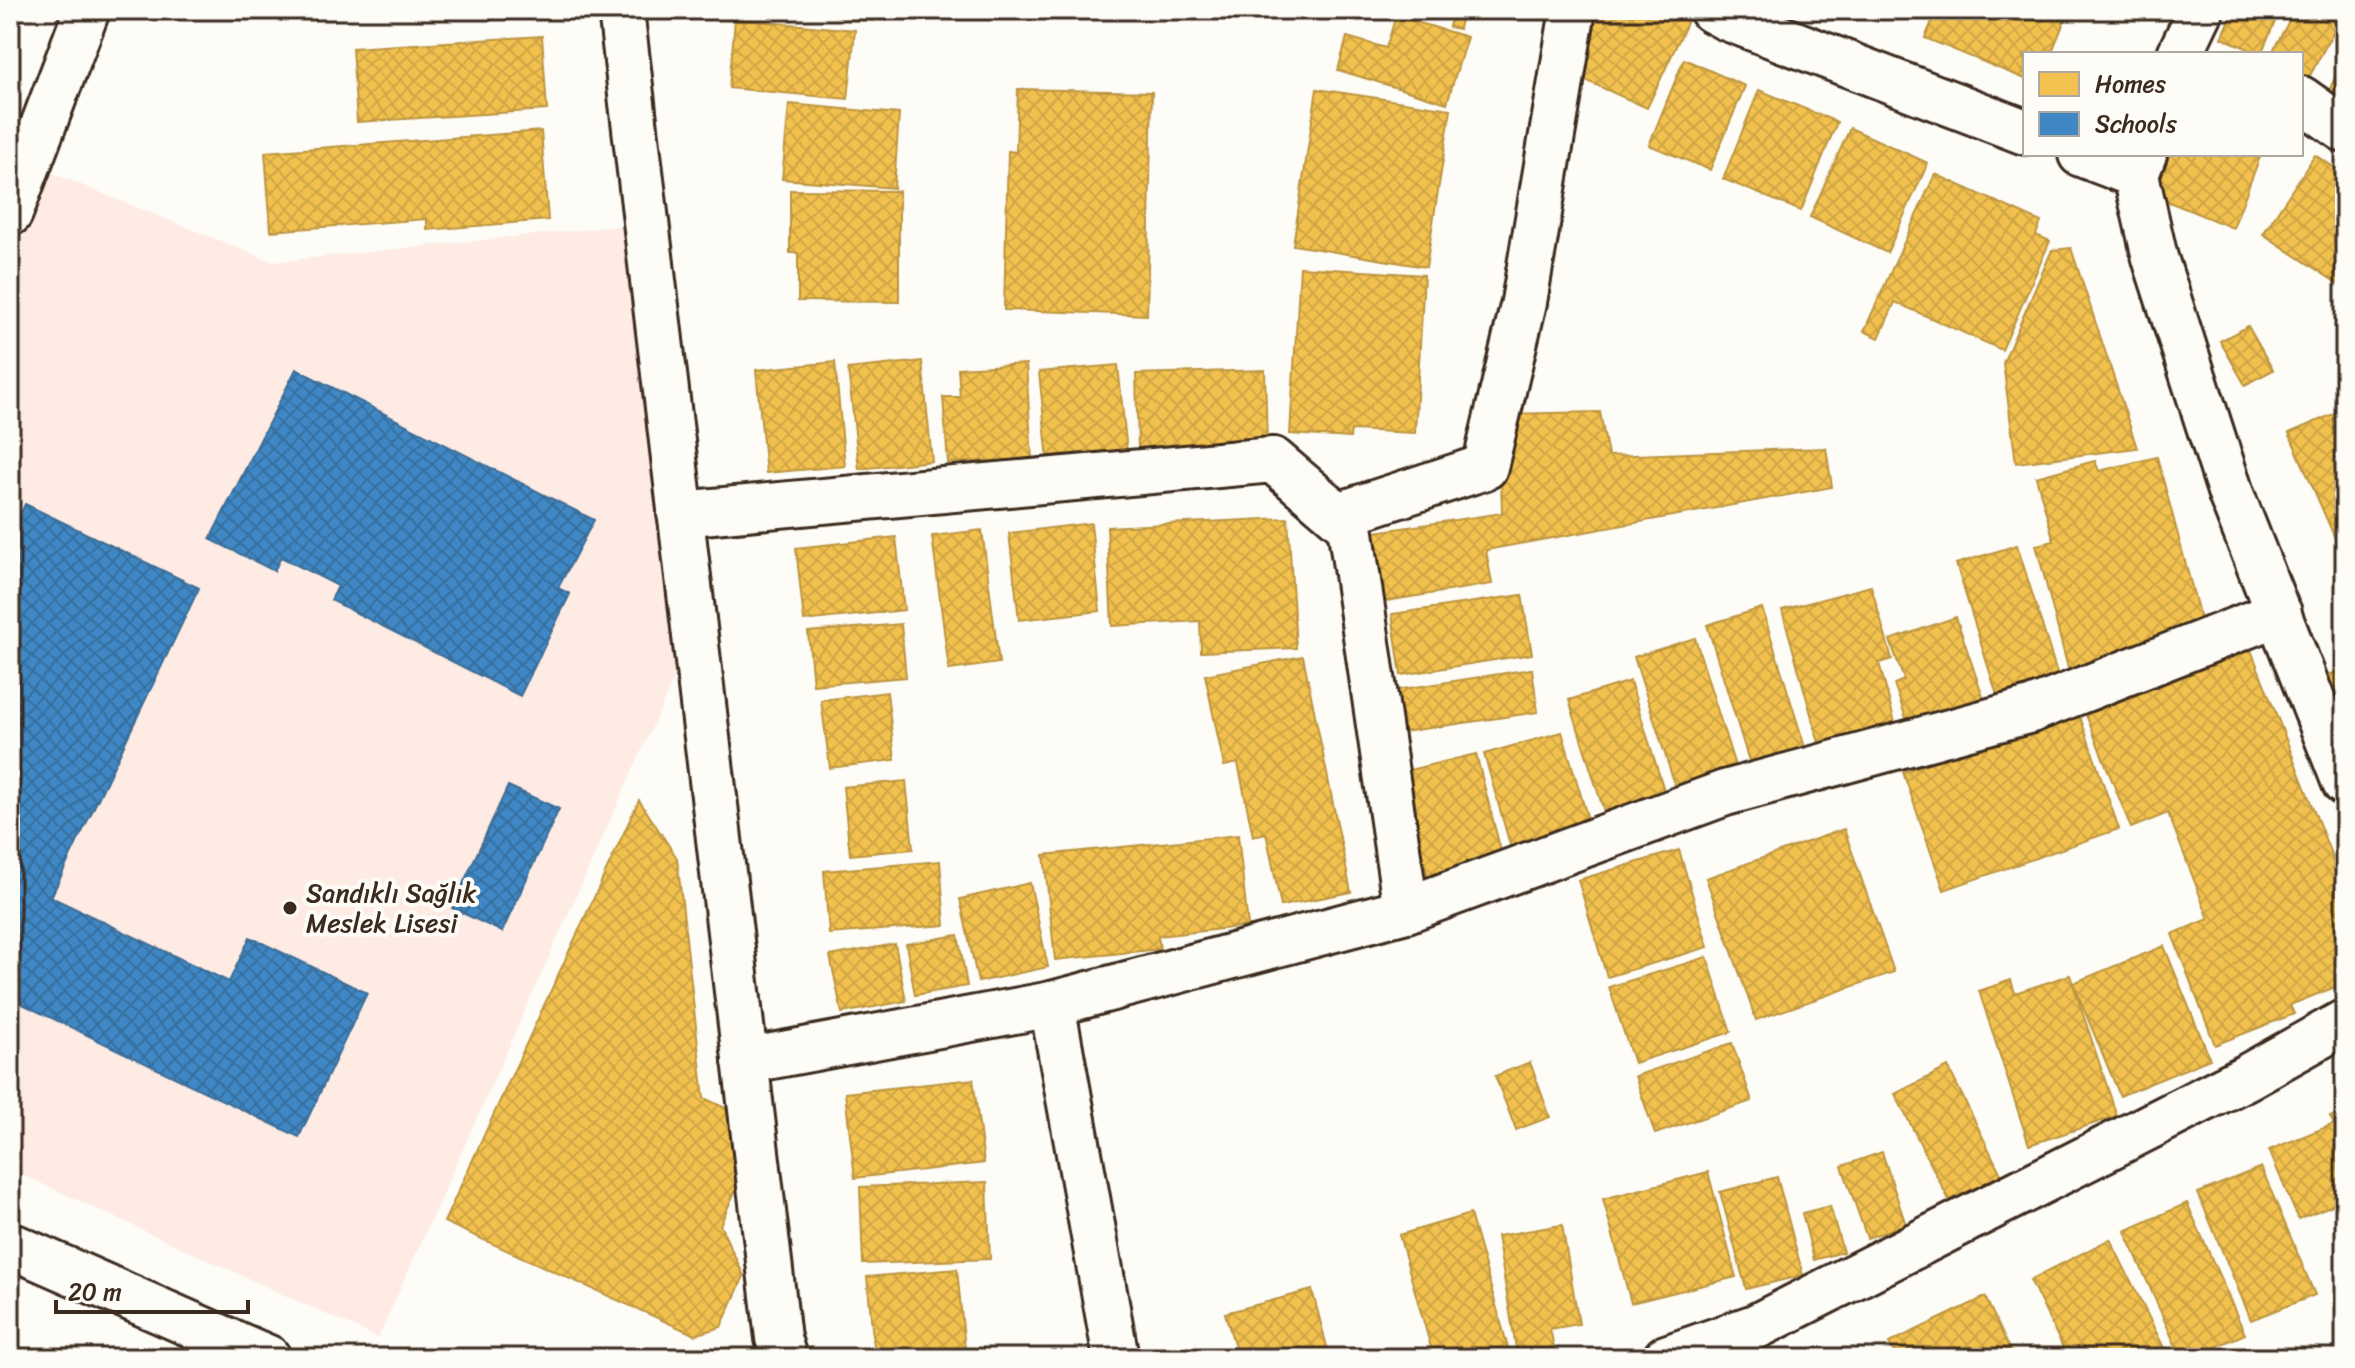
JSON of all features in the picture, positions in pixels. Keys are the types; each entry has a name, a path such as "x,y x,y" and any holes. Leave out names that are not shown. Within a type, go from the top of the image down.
{"street":[{"path":"10,213 87,10"},
{"path":"621,10 778,1338 784,1358"},
{"path":"1338,515 1485,467 1524,302 1573,10"},
{"path":"1712,10 2023,131"},
{"path":"2303,100 2345,130"},
{"path":"2093,156 2140,164 2155,258 2231,494 2345,783"},
{"path":"680,514 1273,460 1350,526 1406,910"},
{"path":"745,1061 1052,1004 1406,910 1725,793 2031,710 2279,613"},
{"path":"1052,1004 1116,1358"},
{"path":"1666,1358 1764,1343 2345,1022"},
{"path":"10,1245 268,1358"}],"shaded area":[{"name":"Sandıklı Sağlık Meslek Lisesi","path":"49,172 273,262 628,225 688,647 378,1338 10,1169 10,267"}],"building: Homes":[{"path":"792,10 875,10 873,21"},
{"path":"1453,10 1463,10 1459,29 1449,27"},
{"path":"1594,10 1693,10 1647,108 1565,71"},
{"path":"1937,10 2069,10 2052,52 2023,52 2023,78 1925,38"},
{"path":"2234,10 2280,10 2262,52 2222,38"},
{"path":"2295,10 2345,10 2307,81 2303,78 2303,52 2272,52"},
{"path":"1396,16 1467,37 1447,103 1338,70 1347,37 1386,48"},
{"path":"735,19 855,30 848,99 729,88"},
{"path":"542,36 547,110 357,122 352,48"},
{"path":"1684,59 1745,86 1710,170 1649,145"},
{"path":"2341,63 2345,65 2345,106 2326,98"},
{"path":"1018,89 1152,92 1147,315 1004,310 1008,151 1016,152"},
{"path":"1317,89 1451,109 1426,267 1293,245"},
{"path":"1759,90 1837,122 1801,211 1723,179"},
{"path":"789,104 899,114 894,188 782,179"},
{"path":"1850,128 1928,163 1887,253 1810,217"},
{"path":"541,131 548,220 427,230 427,219 271,231 265,152"},
{"path":"2315,155 2345,174 2343,287 2263,234"},
{"path":"2169,156 2260,156 2233,228 2154,196"},
{"path":"1935,174 2041,222 2036,235 2050,241 2002,350 1895,302 1879,338 1864,331"},
{"path":"790,190 899,191 899,302 798,301 798,253 790,253"},
{"path":"2071,248 2137,448 2016,463 2003,363 2052,250"},
{"path":"1300,267 1424,275 1415,433 1351,430 1350,438 1290,434"},
{"path":"2248,326 2273,370 2245,385 2220,341"},
{"path":"922,361 932,461 859,469 848,369"},
{"path":"835,362 845,466 766,473 756,370"},
{"path":"1026,364 1032,459 948,463 943,397 960,397 958,368"},
{"path":"1118,365 1127,452 1048,460 1039,372"},
{"path":"1265,370 1267,445 1138,448 1136,374"},
{"path":"2345,409 2345,561 2289,433"},
{"path":"1600,412 1608,456 1826,448 1832,487 1486,550 1492,584 1379,602 1368,533 1502,513 1499,414"},
{"path":"2157,457 2205,636 2069,672 2036,545 2054,541 2036,477 2095,461 2099,471"},
{"path":"1288,518 1296,648 1201,652 1200,621 1112,626 1107,527"},
{"path":"1091,523 1100,611 1019,620 1009,533"},
{"path":"982,530 999,663 949,670 932,536"},
{"path":"896,537 904,610 804,621 796,548"},
{"path":"2017,545 2058,676 1997,695 1956,564"},
{"path":"1871,586 1892,659 1879,663 1897,730 1821,750 1782,610"},
{"path":"1522,595 1532,654 1401,675 1392,614"},
{"path":"1762,608 1808,757 1753,774 1707,625"},
{"path":"1956,617 1985,703 1910,729 1894,684 1904,680 1890,640"},
{"path":"901,624 906,677 813,685 808,632"},
{"path":"1695,638 1739,779 1679,798 1634,657"},
{"path":"2251,650 2345,890 2345,983 2290,1005 2294,1014 2215,1045 2172,934 2209,919 2168,813 2131,828 2086,715"},
{"path":"1303,656 1351,892 1281,906 1266,833 1253,836 1238,763 1224,766 1205,675"},
{"path":"2345,667 2345,751 2311,684"},
{"path":"1532,669 1538,712 1402,732 1396,690"},
{"path":"1630,681 1668,803 1607,821 1569,700"},
{"path":"887,692 895,760 830,768 821,700"},
{"path":"2078,711 2119,829 1944,890 1903,772"},
{"path":"1562,732 1590,826 1511,848 1484,754"},
{"path":"1476,754 1503,859 1428,878 1401,772"},
{"path":"906,781 913,849 850,855 843,787"},
{"path":"639,800 677,858 704,1098 740,1115 745,1169 720,1225 744,1276 721,1327 695,1335 444,1222"},
{"path":"1844,829 1894,972 1756,1020 1706,878"},
{"path":"1238,835 1248,926 1158,936 1160,949 1055,960 1044,855"},
{"path":"1679,850 1708,947 1607,977 1578,880"},
{"path":"940,861 945,925 829,934 824,871"},
{"path":"1030,883 1048,967 978,982 960,899"},
{"path":"958,935 967,986 915,995 906,944"},
{"path":"895,944 906,1001 842,1013 830,956"},
{"path":"2164,946 2210,1059 2120,1096 2073,983"},
{"path":"1707,957 1731,1032 1634,1063 1609,987"},
{"path":"2070,975 2117,1116 2029,1145 1979,991 2011,980 2015,993"},
{"path":"1732,1043 1752,1101 1655,1134 1635,1076"},
{"path":"1530,1062 1550,1117 1516,1130 1495,1076"},
{"path":"1948,1067 2002,1176 1950,1202 1895,1094"},
{"path":"973,1079 984,1163 855,1178 845,1093"},
{"path":"2345,1111 2345,1200 2298,1219 2269,1150 2334,1124 2330,1117"},
{"path":"1882,1152 1906,1225 1867,1238 1842,1166"},
{"path":"2261,1167 2315,1295 2251,1320 2198,1193"},
{"path":"1708,1172 1736,1277 1631,1303 1603,1199"},
{"path":"1777,1177 1803,1275 1746,1289 1720,1192"},
{"path":"987,1182 990,1259 863,1264 860,1187"},
{"path":"2187,1203 2245,1334 2191,1358 2181,1358 2125,1231"},
{"path":"1830,1206 1843,1252 1814,1260 1802,1213"},
{"path":"1470,1214 1511,1358 1434,1358 1399,1235"},
{"path":"1562,1225 1579,1324 1550,1329 1554,1347 1517,1354 1497,1236"},
{"path":"2110,1239 2169,1358 2068,1358 2030,1280"},
{"path":"957,1269 965,1349 875,1357 867,1277"},
{"path":"1312,1290 1330,1358 1238,1358 1225,1313"},
{"path":"1985,1297 2014,1358 1897,1358 1889,1343"}],"building: Schools":[{"path":"296,369 594,520 558,588 570,594 520,696 331,600 338,586 281,557 274,571 210,539"},
{"path":"25,504 199,588 51,897 229,982 250,937 367,993 299,1137 10,998 10,536"},
{"path":"508,786 559,809 502,932 452,908"}],"place":[{"name":"Sandıklı Sağlık Meslek Lisesi","path":"290,908"}]}
